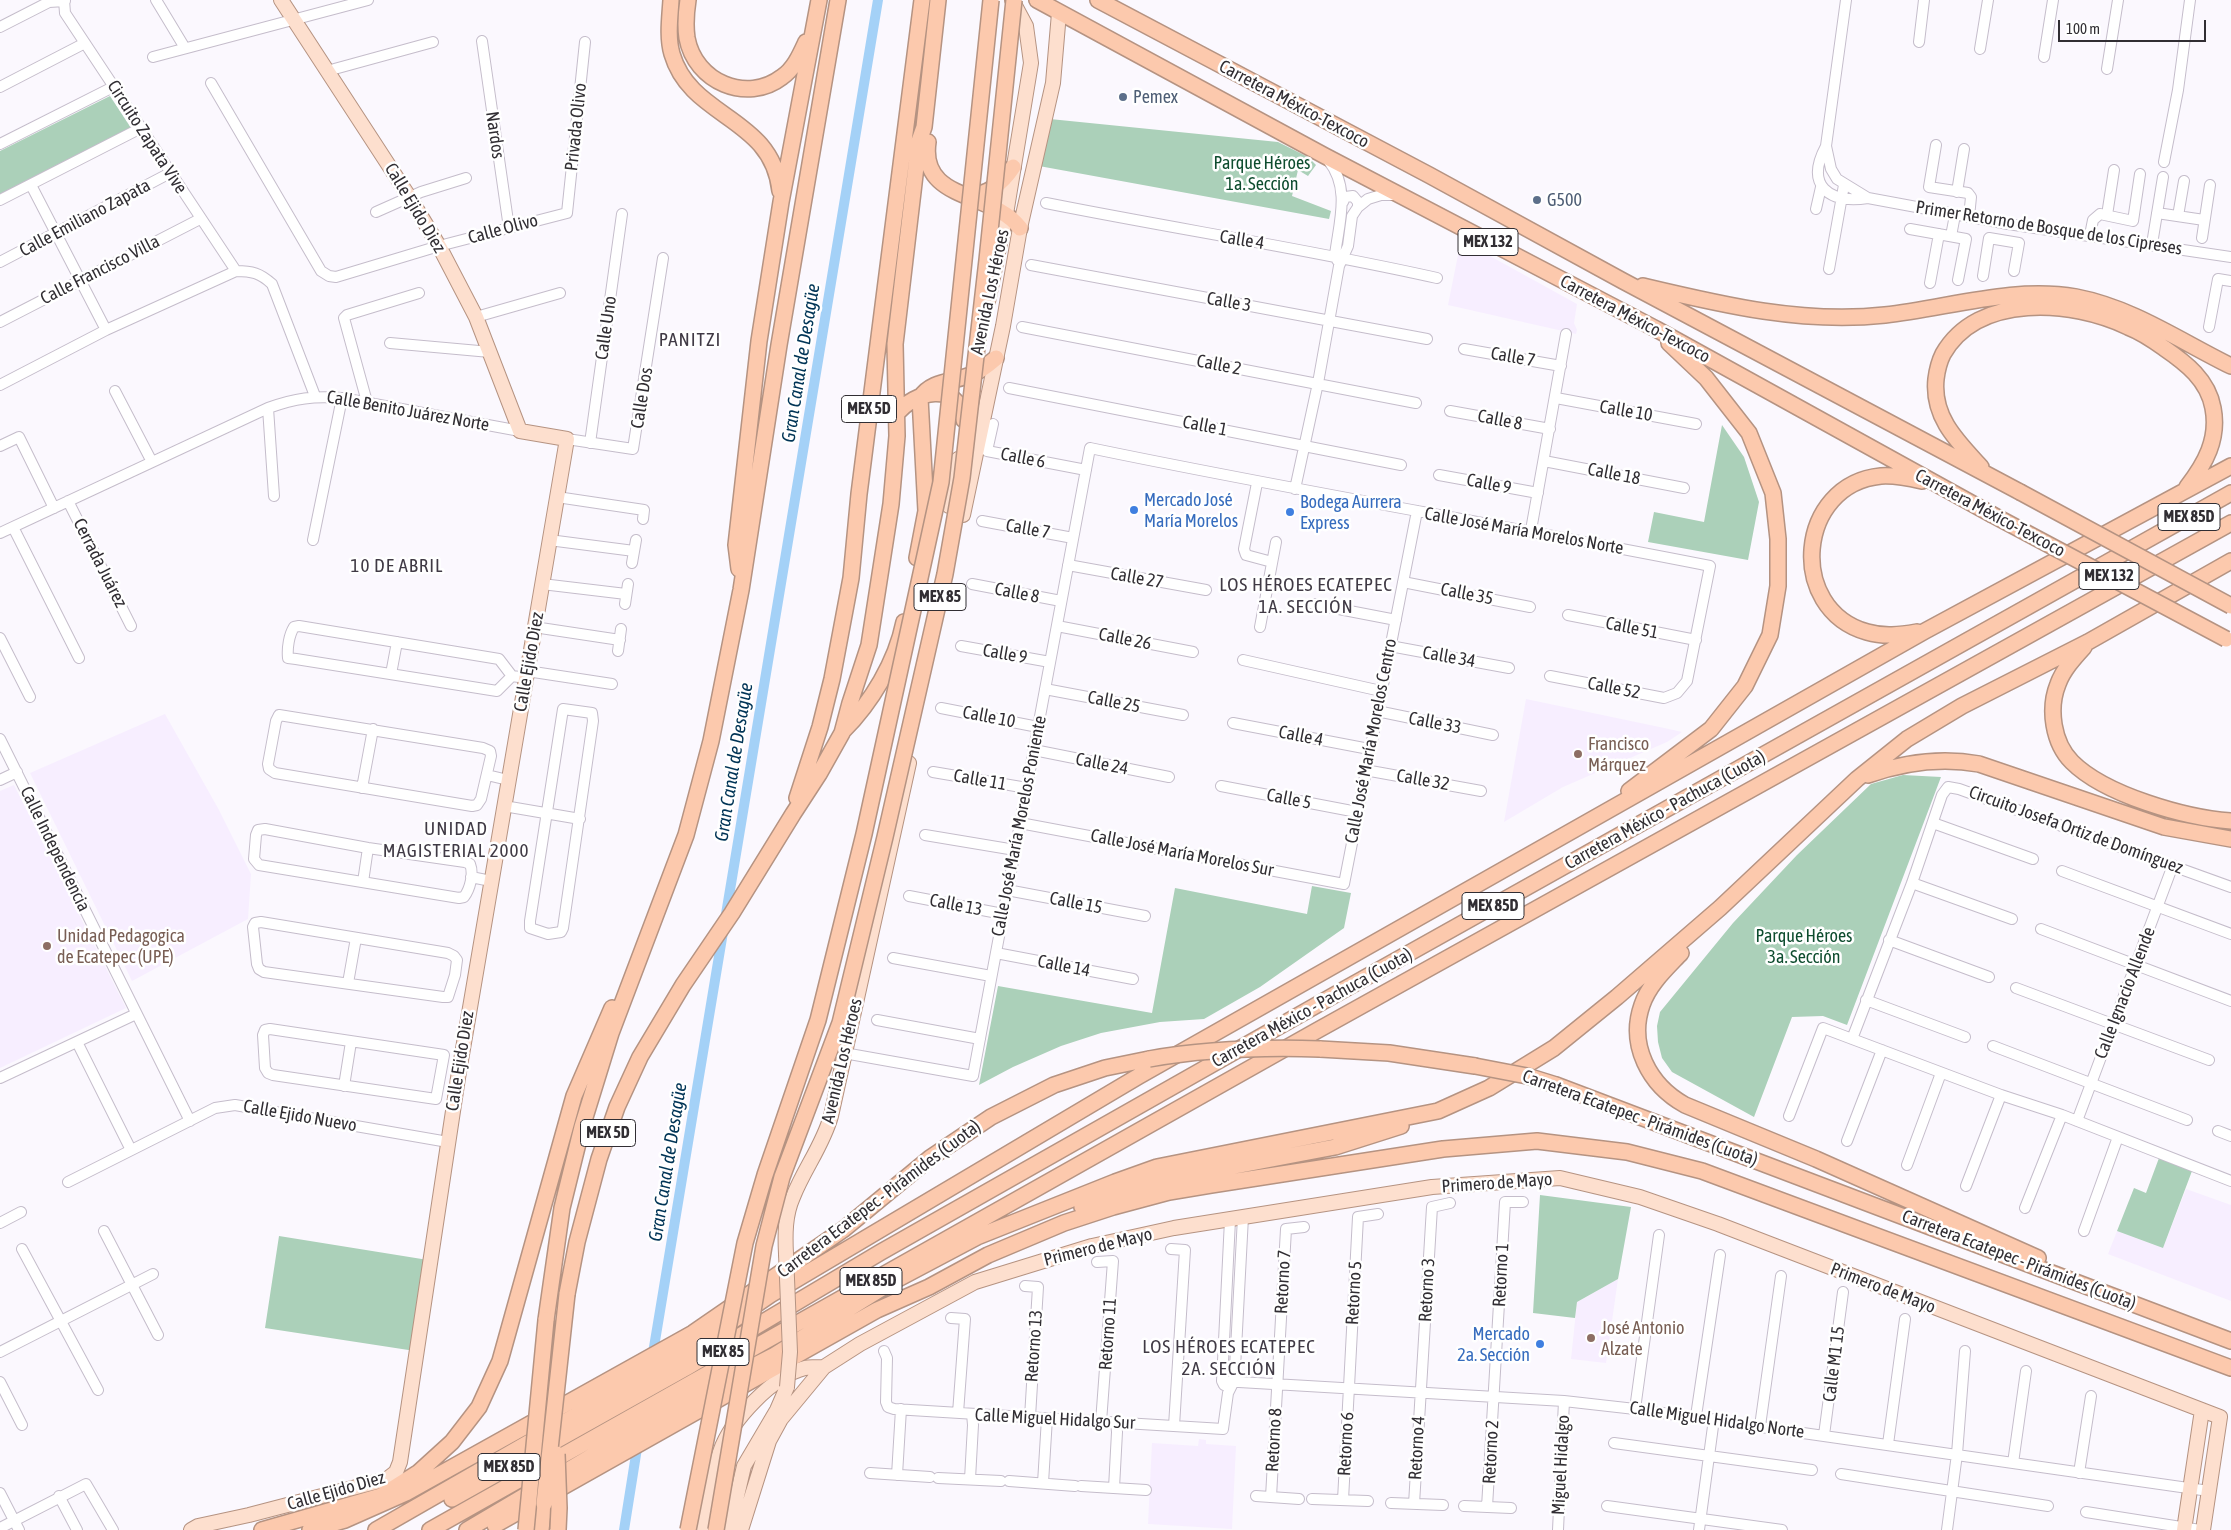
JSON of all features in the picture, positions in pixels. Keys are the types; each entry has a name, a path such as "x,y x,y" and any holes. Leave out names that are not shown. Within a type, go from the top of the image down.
{"highway":[{"path":"671,0 669,34 671,52 676,66 686,83 699,97 759,140 769,153 775,168 782,202"},
{"path":"688,0 687,40 694,58 705,72 721,84 738,89 756,89 769,85 784,76 797,60 814,28"},
{"path":"741,590 736,545 760,340 782,202 819,0"},
{"name":"MEX 5D","path":"526,1529 546,1320 562,1208 582,1127 611,1033 686,835 711,741 741,590 779,345 838,0"},
{"name":"MEX 5D","path":"541,1530 567,1294 577,1242 598,1159 617,1107 640,1058 683,985 764,862 792,814 820,727 832,679 851,578 859,494 922,0"},
{"path":"792,814 819,774 842,732 869,645 891,504 900,410 896,390 897,322 919,141 924,127 938,0"},
{"name":"MEX 85","path":"688,1530 745,1242 765,1175 818,1020 864,834 941,482 991,0"},
{"name":"MEX 85","path":"716,1530 764,1246 782,1177 840,1022 886,837 945,574 962,478 987,260 1013,0"},
{"name":"Carretera México-Texcoco","path":"1037,0 1325,156 1656,329 1991,514 2229,640"},
{"name":"Carretera México-Texcoco","path":"1098,0 1429,175 1622,281 2231,606"},
{"path":"924,127 928,140 926,157 932,172 949,189 1006,214 1020,228"},
{"path":"963,195 977,195 990,190 1003,180 1013,167"},
{"path":"1622,281 1748,310 1814,317 1885,314 2030,294 2076,297 2130,312 2231,366"},
{"path":"1988,475 1952,435 1942,420 1937,404 1935,387 1941,358 1957,334 1982,318 2014,309 2070,309 2128,326 2182,360 2198,376 2208,392 2213,408 2214,436 2203,465 2182,494"},
{"path":"1577,830 1711,729 1745,686 1770,635 1778,586 1778,539 1773,493 1749,433 1706,378 1656,329"},
{"path":"842,732 860,715 891,662 902,633 926,511 920,398 924,392 933,386 973,374 996,358"},
{"path":"900,410 920,398 941,394 953,397 961,407 964,420"},
{"path":"900,410 920,425"},
{"path":"376,1530 690,1350 770,1295 1139,1076 1926,631 2231,466"},
{"path":"1926,631 1894,636 1880,635 1866,632 1840,618 1830,608 1820,593 1813,574 1812,543 1818,523 1829,505 1846,489 1856,483 1869,478 1895,476 1938,485"},
{"name":"Carretera México - Pachuca (Cuota)","path":"397,1530 686,1368 881,1252 1320,1003 2231,494"},
{"name":"Carretera México - Pachuca (Cuota)","path":"430,1530 1335,1020 2231,523"},
{"path":"876,1310 918,1282 998,1239 1122,1192 1167,1179 1334,1148 1378,1135 1437,1112 1489,1088 1554,1048 1617,997 1720,908 1857,779 1906,740 1962,706 2088,642 2231,561"},
{"path":"2088,642 2067,668 2058,684 2054,704 2054,724 2060,746 2072,762 2091,777 2116,790 2144,801 2180,812 2231,821"},
{"path":"1857,779 1891,767 1914,762 1959,760 2004,771 2164,827 2231,838"},
{"path":"1720,908 1657,980 1643,1004 1638,1029 1640,1051 1652,1077 1664,1090 1673,1099 1685,1105 1816,1159 2014,1246 2047,1263 2068,1279"},
{"path":"262,1530 381,1496 419,1472 452,1442 479,1407 500,1361 574,1096 601,1030 649,932"},
{"name":"Carretera Ecatepec - Pirámides (Cuota)","path":"310,1530 345,1520 399,1496 693,1333 844,1229 908,1175 970,1129 1054,1085 1105,1068 1149,1059 1221,1049 1273,1047 1389,1053 1527,1076 1556,1085 2231,1341"},
{"path":"467,1530 617,1440 680,1404 773,1356 892,1282 976,1237 1114,1182 1157,1167 1437,1112"},
{"name":"Carretera Ecatepec - Pirámides (Cuota)","path":"485,1530 876,1310 929,1287 988,1255 1064,1223 1169,1192 1443,1149 1537,1141 1627,1152 1702,1171 2231,1368"},
{"path":"555,1404 559,1508 558,1530"},
{"path":"732,1529 730,1504 736,1408"},
{"path":"493,1530 511,1516"}],"main road":[{"name":"Calle Ejido Diez","path":"282,0 439,246 476,317 520,431"},
{"name":"Avenida Los Héroes","path":"949,587 949,507 964,420 1006,214 1031,63 1026,26 1013,0"},
{"name":"Avenida Los Héroes","path":"732,1529 744,1466 777,1410 787,1387 790,1352 786,1224 792,1198 827,1130 949,587 996,358 1020,228 1053,83 1059,13"},
{"name":"Calle Benito Juárez Norte","path":"520,431 567,439"},
{"name":"Calle Ejido Diez","path":"190,1530 198,1526 249,1515 387,1479 396,1472 400,1462 458,1078 504,806 522,675 534,627 567,439"},
{"name":"Primero de Mayo","path":"732,1529 769,1441 781,1419 824,1367 860,1344 975,1282 1092,1246 1174,1228 1432,1187 1560,1178 1640,1196 1718,1224 2220,1417 2215,1452"},
{"name":"Primero de Mayo","path":"701,1530 720,1450 736,1423 760,1396 789,1374 806,1368 824,1367"},
{"path":"2184,1529 2202,1410"},
{"path":"2196,1449 2215,1452 2202,1530"}],"street":[{"path":"0,27 49,2 62,0"},
{"name":"Circuito Zapata Vive","path":"62,0 66,13 113,87 236,271"},
{"path":"156,0 185,48"},
{"path":"153,57 368,0"},
{"name":"Primer Retorno de Bosque de los Cipreses","path":"1846,0 1826,146 1831,169 1837,179 1868,198"},
{"path":"1919,42 1924,0"},
{"path":"1980,49 1988,0"},
{"path":"2044,57 2053,0"},
{"path":"2107,69 2118,0"},
{"path":"2164,162 2178,90 2190,0"},
{"name":"Nardos","path":"482,41 509,228"},
{"path":"327,70 434,42"},
{"name":"Privada Olivo","path":"567,213 585,42"},
{"path":"0,87 85,43"},
{"name":"Calle Olivo","path":"211,83 321,270 328,276 336,277 439,246 567,213"},
{"path":"0,144 113,87"},
{"path":"0,200 141,128"},
{"path":"1936,144 1929,186 1968,193 1971,197 1969,217"},
{"name":"Primer Retorno de Bosque de los Cipreses","path":"1826,146 1819,158 1817,176 1821,188 1841,198 1858,200 1868,198 2008,224 2231,257"},
{"path":"1957,192 1964,149"},
{"path":"1295,489 1318,383 1339,259 1342,202 1340,180 1325,156"},
{"path":"2107,215 2114,170"},
{"name":"Calle Emiliano Zapata","path":"0,262 170,173"},
{"path":"2090,235 2096,216 2100,214 2133,221 2140,174"},
{"path":"2152,244 2163,177"},
{"path":"376,212 466,178"},
{"path":"2178,216 2184,181"},
{"path":"30,185 106,330"},
{"path":"1830,270 1844,185"},
{"path":"2202,238 2210,186"},
{"path":"1816,209 1821,188"},
{"path":"1339,259 1352,216 1358,207 1374,196 1399,195"},
{"path":"1342,202 1346,197 1353,196 1358,202 1358,207"},
{"name":"Calle 4","path":"1046,203 1437,278"},
{"path":"2157,213 2204,220"},
{"name":"Calle Uno","path":"590,443 622,214"},
{"path":"1951,236 1955,215"},
{"name":"Calle Francisco Villa","path":"0,322 200,218"},
{"path":"2004,240 2008,224"},
{"path":"1910,229 1966,239 1958,280"},
{"path":"1930,283 1939,234"},
{"path":"1983,276 1990,238 2019,243 2014,271"},
{"name":"Calle Dos","path":"633,449 663,258"},
{"name":"Calle 3","path":"1031,265 1427,339"},
{"path":"0,385 106,330 236,271 249,271 262,275 272,284 315,396"},
{"path":"2209,327 2218,279 2231,280"},
{"path":"367,402 344,318 347,315 419,293"},
{"path":"476,317 560,293"},
{"name":"Calle 2","path":"1022,327 1416,403"},
{"path":"1531,530 1566,334"},
{"path":"390,342 490,352"},
{"name":"Calle 7","path":"1464,349 1561,366"},
{"name":"Calle 1","path":"1009,388 1305,445 1401,466"},
{"path":"116,391 152,462"},
{"name":"Calle Benito Juárez Norte","path":"1,530 13,527 268,408 292,399 315,396 342,398 520,431"},
{"path":"313,540 342,398"},
{"name":"Calle 10","path":"1556,398 1696,424"},
{"path":"268,408 274,496"},
{"name":"Calle 8","path":"1450,411 1550,429"},
{"name":"Calle 6","path":"993,424 987,451 1086,470"},
{"path":"0,446 19,437 54,508"},
{"name":"Calle Benito Juárez Norte","path":"567,439 633,449"},
{"name":"Calle José María Morelos Poniente","path":"844,1052 973,1076 1090,448"},
{"name":"Calle José María Morelos Norte","path":"1090,448 1257,482 1531,530 1710,566 1687,681 1677,694"},
{"name":"Calle 18","path":"1544,461 1684,488"},
{"name":"Calle 9","path":"1439,474 1538,493"},
{"path":"1257,482 1244,549 1246,555 1250,558 1272,562"},
{"path":"557,497 644,510 643,519"},
{"name":"Cerrada Juárez","path":"68,501 131,626"},
{"name":"Calle José María Morelos Centro","path":"1344,884 1417,511"},
{"name":"Calle 7","path":"982,521 1073,538"},
{"path":"13,527 79,658"},
{"path":"550,540 634,551"},
{"path":"632,563 636,540"},
{"path":"1260,627 1276,542"},
{"name":"Calle 27","path":"1068,565 1206,590"},
{"name":"Calle 35","path":"1403,582 1530,607"},
{"path":"542,584 626,594"},
{"name":"Calle 8","path":"972,584 1061,601"},
{"path":"1313,604 1396,620"},
{"name":"Calle 51","path":"1568,615 1696,640"},
{"path":"522,675 497,691 288,658 287,652 291,632 294,627 299,626 499,658 522,675 612,684"},
{"name":"Calle 26","path":"1057,626 1193,652"},
{"path":"534,627 619,645 621,628"},
{"path":"0,638 30,697"},
{"path":"391,674 397,642"},
{"name":"Calle 9","path":"961,646 1050,662"},
{"name":"Calle 34","path":"1390,646 1509,668"},
{"path":"1243,660 1381,691"},
{"name":"Calle 52","path":"1550,676 1664,698 1677,694"},
{"name":"Calle 25","path":"1045,689 1183,715"},
{"name":"Calle 10","path":"941,708 1038,727"},
{"path":"563,709 592,714 593,721 580,819 563,928 561,932 548,934 530,928 563,709"},
{"name":"Calle 33","path":"1377,711 1493,734"},
{"path":"286,714 483,748 490,751 487,775 482,799 477,805 472,806 274,773 268,764 276,721 279,715 286,714"},
{"name":"Calle 4","path":"1233,723 1369,749"},
{"path":"362,788 372,729"},
{"name":"Calle Independencia","path":"0,739 190,1122"},
{"name":"Calle 24","path":"1034,750 1169,777"},
{"name":"Calle 32","path":"1365,770 1482,791"},
{"path":"0,780 17,772"},
{"name":"Calle 11","path":"933,772 1026,788"},
{"path":"487,775 508,780"},
{"name":"Calle 5","path":"1221,786 1357,812"},
{"name":"Circuito Josefa Ortiz de Domínguez","path":"1852,1039 1912,883 1942,795 1948,787 1959,789 2231,887"},
{"path":"504,806 580,819"},
{"name":"Calle José María Morelos Sur","path":"1020,823 1344,884"},
{"path":"1932,823 2033,859"},
{"path":"265,829 368,848 465,862 470,864 472,869 471,877 468,891 464,897 459,898 259,865 254,859 256,835 258,830 265,829"},
{"path":"925,835 1015,850"},
{"path":"363,882 368,848"},
{"name":"Calle Ignacio Allende","path":"2077,1120 2173,865"},
{"path":"2062,871 2158,905 2231,934"},
{"path":"471,877 491,881"},
{"path":"1912,883 2012,919"},
{"name":"Calle 15","path":"1008,890 1145,916"},
{"name":"Calle 13","path":"909,896 1003,914"},
{"path":"256,922 261,922 448,953 457,960 456,974 448,997 264,972 259,969 257,964 253,927 256,922"},
{"path":"2041,929 2231,1001"},
{"path":"348,983 356,938"},
{"path":"1889,940 1989,977"},
{"name":"Calle 14","path":"996,953 1133,978"},
{"path":"893,958 991,976"},
{"path":"456,974 474,978"},
{"path":"2016,988 2209,1060"},
{"path":"1866,1000 1965,1037"},
{"path":"0,1078 136,1014"},
{"path":"877,1020 980,1039"},
{"path":"1789,1116 1823,1028 2001,1095 2077,1120 2231,1181"},
{"path":"265,1030 270,1030 444,1055 441,1075 436,1099 272,1075 265,1068 263,1036 265,1030"},
{"path":"77,1042 131,1150"},
{"path":"344,1086 351,1042"},
{"path":"1993,1046 2187,1120"},
{"path":"1847,1141 1882,1050"},
{"path":"1907,1165 1941,1073"},
{"path":"441,1075 458,1078"},
{"path":"1966,1186 2001,1095"},
{"name":"Calle Ejido Nuevo","path":"68,1182 216,1108 235,1104 448,1142"},
{"path":"2025,1208 2062,1115"},
{"path":"2218,1131 2231,1136"},
{"path":"2084,1231 2118,1137"},
{"name":"Retorno 1","path":"1494,1396 1505,1202 1523,1202"},
{"name":"Retorno 3","path":"1421,1392 1432,1207 1450,1203"},
{"path":"0,1224 21,1212"},
{"name":"Retorno 5","path":"1348,1388 1358,1217 1378,1214"},
{"path":"1228,1393 1222,1381 1228,1260 1236,1218"},
{"path":"1228,1393 1234,1381 1241,1261 1236,1218"},
{"name":"Retorno 7","path":"1277,1384 1286,1229 1304,1227"},
{"path":"104,1231 158,1335"},
{"path":"1635,1408 1659,1235"},
{"path":"22,1249 98,1390"},
{"path":"1171,1250 1185,1250 1174,1426"},
{"path":"1696,1416 1720,1255"},
{"path":"1228,1260 1241,1261"},
{"name":"Retorno 11","path":"1097,1262 1113,1261 1101,1422"},
{"path":"0,1352 153,1274"},
{"path":"1760,1426 1781,1276"},
{"name":"Retorno 13","path":"1025,1286 1038,1287 1030,1417"},
{"name":"Calle M1 15","path":"1824,1435 1843,1292"},
{"path":"951,1318 965,1319 958,1413"},
{"path":"1888,1444 1905,1319"},
{"name":"Calle Miguel Hidalgo Sur","path":"884,1351 887,1358 886,1402 888,1407 901,1410 1223,1429 1228,1393"},
{"path":"1947,1530 1957,1454 1965,1351"},
{"path":"2013,1463 2026,1371"},
{"name":"Calle Miguel Hidalgo Norte","path":"1222,1381 1494,1396 1635,1408 2209,1491"},
{"path":"0,1382 22,1425"},
{"name":"Retorno 8","path":"1271,1497 1277,1384"},
{"name":"Retorno 6","path":"1343,1500 1348,1388"},
{"name":"Retorno 4","path":"1414,1504 1421,1392"},
{"name":"Retorno 2","path":"1488,1507 1494,1396"},
{"path":"2079,1472 2091,1396"},
{"name":"Miguel Hidalgo","path":"1558,1530 1564,1401"},
{"path":"897,1475 901,1410"},
{"path":"970,1479 974,1425 972,1414"},
{"path":"1042,1483 1047,1418"},
{"path":"1699,1530 1714,1419"},
{"path":"1114,1488 1116,1422"},
{"path":"1614,1443 1812,1470"},
{"path":"870,1473 1146,1490"},
{"path":"1841,1474 2048,1506"},
{"path":"0,1528 59,1496 86,1484 113,1530"},
{"path":"0,1493 19,1530"},
{"path":"59,1496 77,1530"},
{"name":"Retorno 8","path":"1256,1496 1300,1499"},
{"name":"Retorno 6","path":"1312,1499 1368,1501"},
{"name":"Retorno 4","path":"1390,1503 1443,1505"},
{"name":"Retorno 2","path":"1464,1506 1511,1508"},
{"path":"1607,1506 1782,1530"},
{"path":"2086,1512 2184,1529 2202,1530"}],"shaded area":[{"path":"1461,240 1577,304 1574,323 1577,330 1576,334 1448,305"},
{"name":"Francisco Márquez","path":"1526,699 1682,732 1667,742 1563,787 1504,822"},
{"path":"165,714 219,810 251,874 248,919 132,981 30,773"},
{"name":"Unidad Pedagogica de Ecatepec (UPE)","path":"14,785 126,1008 0,1068 0,791"},
{"path":"2186,1189 2231,1205 2231,1301 2108,1254 2117,1231 2163,1248"},
{"name":"José Antonio Alzate","path":"1618,1279 1606,1363 1571,1359 1577,1302"},
{"path":"1199,1439 1206,1440 1206,1444 1236,1446 1232,1529 1148,1524 1152,1443 1198,1446"}],"green space":[{"path":"110,96 131,128 0,195 0,151"},
{"name":"Parque Héroes 1a. Sección","path":"1050,119 1278,142 1308,157 1316,165 1308,176 1298,170 1292,196 1331,211 1329,219 1039,166"},
{"path":"1722,425 1744,457 1759,502 1748,560 1648,542 1654,512 1704,522"},
{"name":"Parque Héroes 3a. Sección","path":"1903,775 1941,777 1847,1025 1823,1016 1792,1017 1754,1117 1672,1072 1662,1058 1658,1042 1657,1026 1660,1012 1733,923 1797,855 1871,784"},
{"path":"1312,886 1351,893 1344,928 1260,987 1204,1019 1160,1022 1101,1033 1061,1046 1013,1067 979,1085 998,986 1152,1013 1175,888 1307,914"},
{"path":"2159,1158 2192,1171 2163,1248 2117,1231 2134,1188 2146,1193"},
{"path":"1540,1195 1631,1207 1618,1279 1577,1302 1575,1318 1533,1313"},
{"path":"279,1236 428,1260 415,1351 265,1328"}],"waterway":[{"name":"Gran Canal de Desagüe","path":"652,1359 878,0"},
{"name":"Gran Canal de Desagüe","path":"624,1530 638,1442"}],"place":[{"name":"Pemex","path":"1123,97"},
{"name":"G500","path":"1537,200"},
{"name":"Mercado José María Morelos","path":"1134,510"},
{"name":"Bodega Aurrera Express","path":"1290,512"},
{"name":"Francisco Márquez","path":"1578,754"},
{"name":"Unidad Pedagogica de Ecatepec (UPE)","path":"47,946"},
{"name":"José Antonio Alzate","path":"1591,1338"},
{"name":"Mercado 2a. Sección","path":"1540,1344"}],"district":[{"name":"PANITZI","path":"690,340"},
{"name":"10 DE ABRIL","path":"397,566"},
{"name":"LOS HÉROES ECATEPEC 1A. SECCIÓN","path":"1306,596"},
{"name":"UNIDAD MAGISTERIAL 2000","path":"456,840"},
{"name":"LOS HÉROES ECATEPEC 2A. SECCIÓN","path":"1229,1358"}]}
